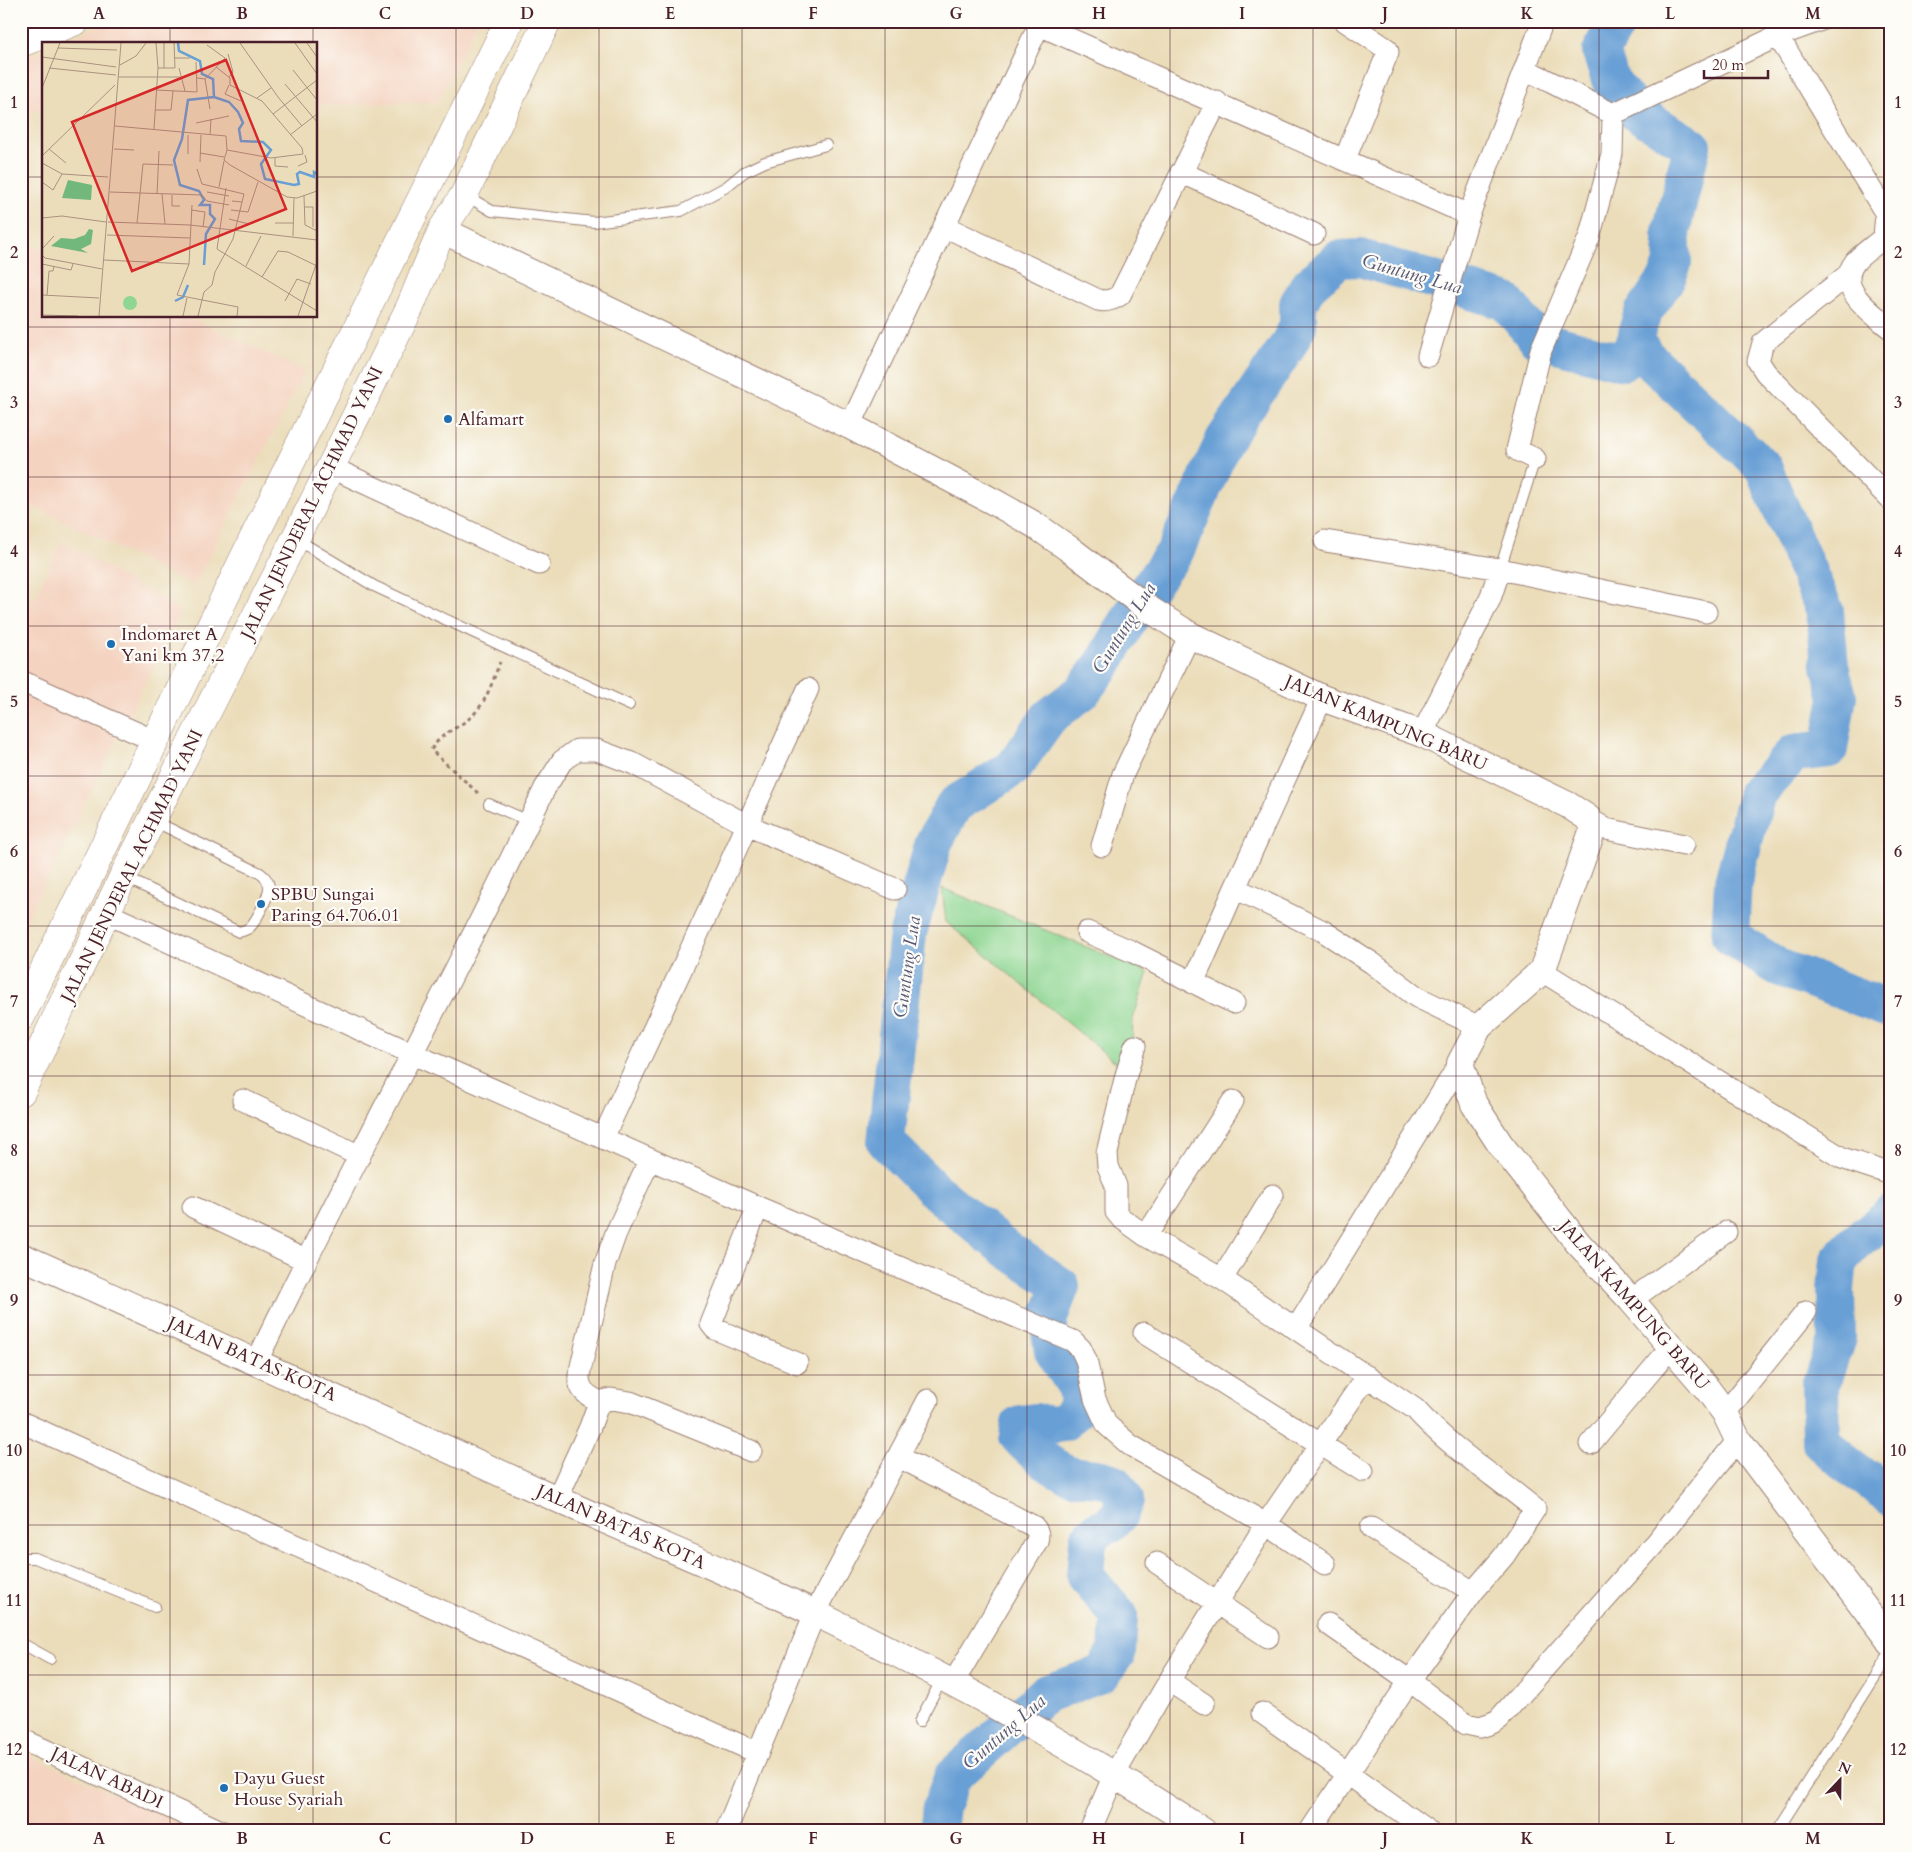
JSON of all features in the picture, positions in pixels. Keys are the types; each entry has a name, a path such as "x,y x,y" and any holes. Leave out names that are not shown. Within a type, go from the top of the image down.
{"main road":[{"path":"21,43 76,21"},
{"name":"JALAN JENDERAL ACHMAD YANI","path":"21,1017 255,535 509,21"},
{"name":"JALAN JENDERAL ACHMAD YANI","path":"21,1092 106,913 410,307 442,230 464,195 515,87 540,24"},
{"path":"484,74 515,87"},
{"path":"39,980 69,994"}],"street":[{"path":"1344,159 1388,52 1387,49 1345,21"},
{"path":"1428,356 1469,215 1543,21"},
{"path":"1613,114 1777,32 1819,21"},
{"path":"850,426 1040,23 1469,215"},
{"path":"1777,32 1882,189 1886,214 1884,237 1855,262 1849,274 1763,343 1758,361 1766,373 1891,500"},
{"path":"1525,69 1613,114"},
{"path":"944,226 1098,300 1105,302 1114,300 1120,295 1216,102"},
{"path":"1535,459 1517,450 1544,342 1589,238 1612,154 1613,114"},
{"path":"1181,172 1314,234"},
{"name":"JALAN KAMPUNG BARU","path":"442,230 850,426 996,503 1035,525 1075,553 1117,587 1190,634 1322,698 1422,734 1568,805 1588,818"},
{"path":"1849,274 1849,286 1857,298 1891,330"},
{"path":"330,468 540,564"},
{"path":"1325,542 1500,569 1706,612"},
{"path":"1422,734 1490,599 1500,569"},
{"path":"1102,846 1123,774 1190,634"},
{"path":"21,681 155,742"},
{"path":"603,1138 808,689"},
{"path":"1193,983 1322,698"},
{"path":"257,1361 306,1260 413,1054 545,788 562,761 577,750 597,750 634,764 746,825 895,889"},
{"path":"1588,818 1606,829 1684,846"},
{"path":"1296,1329 1460,1063 1479,1027 1542,971 1593,829 1588,818"},
{"path":"1235,888 1323,931 1372,963 1417,997 1479,1027"},
{"path":"106,913 413,1054 758,1207 1073,1341 1082,1349 1095,1399 1107,1425 1130,1445 1266,1524 1325,1564"},
{"path":"1087,932 1133,952 1234,1003"},
{"path":"1542,971 1842,1158 1891,1174"},
{"path":"1135,1046 1107,1153 1108,1166 1116,1186 1116,1212 1121,1218 1146,1236 1222,1279 1415,1409 1450,1444 1536,1510 1504,1556 1473,1592 1410,1681 1310,1831"},
{"name":"JALAN KAMPUNG BARU","path":"1460,1063 1474,1104 1500,1144 1578,1243 1631,1300 1708,1390 1725,1413 1738,1440 1891,1643"},
{"path":"243,1100 360,1156"},
{"path":"1146,1236 1233,1101"},
{"path":"650,1158 616,1233 605,1264 578,1383 582,1390 599,1402 611,1399 630,1402 751,1451"},
{"path":"1222,1279 1273,1196"},
{"path":"192,1207 306,1260"},
{"path":"758,1207 711,1324 715,1329 797,1363"},
{"path":"1631,1300 1726,1232"},
{"name":"JALAN BATAS KOTA","path":"21,1256 257,1361 557,1499 815,1613 1018,1719 1114,1775 1203,1831"},
{"path":"1725,1413 1806,1312"},
{"path":"1144,1333 1364,1471"},
{"path":"1590,1444 1672,1347"},
{"path":"1090,1831 1114,1775 1169,1681 1266,1524 1367,1376"},
{"path":"726,1831 815,1613 928,1400"},
{"path":"557,1499 590,1427 599,1402"},
{"path":"21,1422 758,1752"},
{"path":"1328,1624 1410,1681 1466,1724 1480,1727 1492,1723 1499,1719 1655,1543 1738,1440"},
{"path":"899,1457 1038,1530 1039,1535 1032,1549 948,1681"},
{"path":"1371,1528 1473,1592"},
{"path":"1157,1563 1268,1636"},
{"path":"1169,1681 1204,1704"},
{"path":"1262,1713 1428,1831"},
{"name":"JALAN ABADI","path":"21,1739 221,1831"}],"lane":[{"path":"464,195 492,211 594,222 682,211 726,187 744,172 765,162 826,146"},
{"path":"1500,569 1535,459"},
{"path":"295,539 374,586 629,705"},
{"path":"489,804 530,821"},
{"path":"124,877 239,932 251,926 268,894 269,886 266,879 260,873 153,821"},
{"path":"21,1558 36,1558 155,1608"},
{"path":"21,1643 50,1659"},
{"path":"1777,1831 1891,1652"},
{"path":"920,1722 948,1681"}],"path":[{"path":"489,804 431,750 442,735 463,723 481,705 506,648"}],"shaded area":[{"path":"111,21 478,21 438,102 318,105 318,42 62,42"},
{"path":"42,51 42,111 21,112 21,59"},
{"path":"21,241 42,250 42,318 190,318 305,371 194,586 21,500"},
{"path":"62,541 181,611 21,930 21,627"},
{"path":"21,1752 196,1831 21,1831"}],"green space":[{"path":"942,888 1148,972 1133,1019 1131,1075 946,922"}],"waterway":[{"path":"1618,21 1601,52 1610,79 1635,112 1692,146 1671,232 1673,263 1667,278 1643,313 1636,341 1645,355 1763,467 1825,611 1830,666 1838,697 1829,749 1794,753 1757,793 1733,882 1730,936 1778,967 1891,1009"},
{"name":"Guntung Lua","path":"938,1831 941,1807 953,1776 1045,1694 1101,1674 1117,1653 1119,1615 1085,1576 1088,1540 1097,1530 1109,1525 1119,1515 1125,1500 1113,1483 1099,1478 1082,1477 1064,1472 1052,1466 1027,1446 1018,1436 1020,1424 1035,1422 1051,1425 1063,1423 1074,1413 1078,1400 1075,1385 1053,1351 1048,1320 1061,1286 1001,1245 933,1189 886,1142 908,933 934,842 954,805 1013,768 1049,717 1082,692 1105,661 1142,597 1175,552 1224,440 1287,347 1298,326 1298,304 1308,286 1339,259 1360,258 1505,301 1537,339 1623,362 1636,341"},
{"path":"1891,1214 1854,1244 1839,1260 1836,1289 1837,1338 1820,1386 1821,1442 1891,1497"}],"place":[{"name":"Alfamart","path":"448,419"},
{"name":"Indomaret A Yani km 37,2","path":"111,644"},
{"name":"SPBU Sungai Paring 64.706.01","path":"261,904"},
{"name":"Dayu Guest House Syariah","path":"224,1788"}]}
